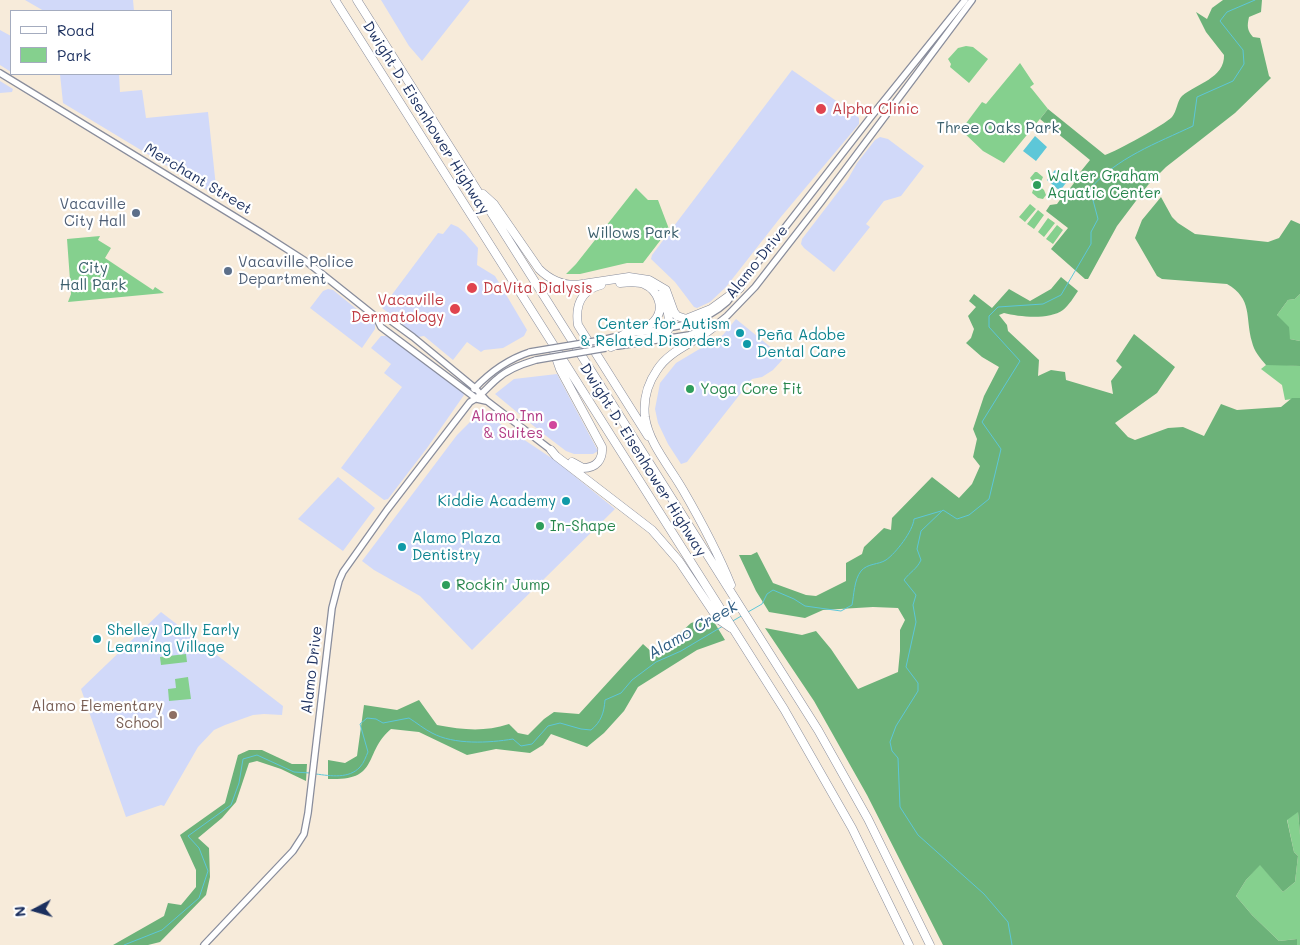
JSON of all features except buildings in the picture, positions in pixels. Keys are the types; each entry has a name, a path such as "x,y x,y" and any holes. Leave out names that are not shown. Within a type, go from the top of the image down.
{"highway":[{"name":"Dwight D. Eisenhower Highway","path":"335,0 547,335 721,617"},
{"name":"Dwight D. Eisenhower Highway","path":"357,0 818,730 868,819 930,945"},
{"path":"474,186 494,204 539,268 550,278 567,285 638,277 649,280 666,290 677,316 686,319 711,309 740,288"},
{"path":"623,335 648,326 655,320 660,305 658,296 652,289 637,282 626,282 592,288 585,293 578,307 578,325 694,510 724,567 739,604"},
{"path":"608,347 664,334 670,328 665,299 657,286"},
{"path":"655,446 645,416 646,394 652,378 664,361 707,334 716,324"},
{"path":"547,335 560,369 599,440 602,454 600,461 596,465 583,468 577,466 558,452 551,450"},
{"path":"551,450 556,456 652,530 679,561 721,617 734,630 836,797 902,930 907,945"}],"main road":[{"name":"Alamo Drive","path":"470,394 502,365 530,352 691,324 710,316 740,288 870,118 965,0"},
{"name":"Alamo Drive","path":"204,945 287,859 304,834 308,820 332,608 339,581 349,562 387,510 470,402 477,399 505,372 521,365 536,360 608,347 690,335 716,324 727,316 760,280 821,202 972,0"},
{"name":"Merchant Street","path":"0,74 266,235 307,262 376,317 381,327 477,399 486,400"},
{"name":"Merchant Street","path":"376,317 387,318 445,362 482,393 486,400 551,450"},
{"path":"470,394 470,402"}],"shaded area":[{"path":"25,0 133,0 134,10 42,10"},
{"path":"381,0 470,0 422,61 409,46"},
{"path":"0,30 10,35 10,71 0,65"},
{"path":"792,70 855,114 859,118 859,124 780,218 726,287 710,302 697,308 694,307 675,282 651,259 652,255"},
{"path":"60,75 119,75 120,92 142,90 146,118 208,112 217,196 63,103"},
{"path":"0,81 13,89 12,92 0,93"},
{"path":"880,137 888,139 924,166 901,196 884,201 866,224 870,227 834,272 804,248 801,244 802,239 848,179 857,163 875,140"},
{"path":"451,224 465,233 478,248 477,265 495,276 527,330 524,336 503,348 481,352 467,342 453,360 424,336 418,337 382,308 438,233 443,234"},
{"path":"333,290 375,324 375,329 362,348 310,308 323,291"},
{"path":"736,319 784,358 773,370 762,377 752,379 687,462 681,464 668,444 658,423 655,409 660,383 676,363 723,335"},
{"path":"381,336 386,336 405,346 438,374 461,389 464,395 427,448 388,499 384,500 341,468 402,387 384,373 391,364 371,348"},
{"path":"557,374 598,451 593,454 574,454 566,451 495,394 514,379"},
{"path":"480,412 556,461 615,509 472,650 420,596 374,570 362,561 457,435"},
{"path":"338,477 375,508 343,551 298,519"},
{"name":"Alamo Elementary School","path":"161,612 283,706 282,715 253,715 214,730 198,747 164,806 161,805 126,817 81,689"}],"green space":[{"path":"1223,0 1262,0 1261,12 1249,17 1248,28 1253,37 1260,38 1271,78 1235,113 1166,167 1148,185 1117,226 1088,279 1085,279 1051,249 1068,228 1046,211 1050,205 1057,204 1090,160 1040,119 1048,109 1105,155 1160,126 1172,117 1182,96 1209,80 1223,63 1224,55 1206,32 1196,12 1207,19 1212,8"},
{"path":"973,47 988,59 969,83 950,67 951,64 948,59 958,48"},
{"name":"Three Oaks Park","path":"1020,63 1034,84 1030,87 1048,109 1004,163 983,151 961,130 982,102 986,104"},
{"name":"Walter Graham Aquatic Center","path":"1035,172 1043,177 1039,186 1046,195 1043,199 1038,198 1032,193 1035,184 1030,178"},
{"name":"Willows Park","path":"636,188 648,200 658,200 669,229 643,263 627,263 580,274 566,274 576,264"},
{"path":"1161,197 1172,217 1195,234 1268,242 1279,238 1291,220 1300,224 1300,294 1295,299 1288,300 1277,315 1289,327 1290,339 1300,341 1300,366 1266,365 1253,345 1247,309 1244,302 1241,296 1227,284 1162,279 1157,276 1135,238 1142,220"},
{"path":"1030,204 1036,209 1025,222 1019,217"},
{"path":"1038,210 1044,215 1034,229 1027,224"},
{"path":"1048,218 1055,223 1044,237 1038,232"},
{"path":"1057,225 1063,230 1053,244 1046,239"},
{"name":"City Hall Park","path":"100,236 98,240 111,248 105,258 153,290 155,287 164,293 68,302 71,294 67,239"},
{"path":"1061,277 1078,291 1063,310 1042,316 1018,316 1004,313 999,315 1007,325 1008,331 1039,360 1038,376 1051,370 1065,372 1066,380 1113,394 1111,381 1122,367 1116,361 1134,334 1175,367 1157,393 1115,423 1128,437 1135,440 1168,428 1183,427 1204,436 1221,404 1237,410 1281,407 1292,398 1300,398 1300,835 1298,812 1287,820 1294,852 1298,856 1295,882 1283,892 1260,865 1246,880 1236,896 1252,915 1279,941 1297,939 1297,945 943,945 867,795 814,701 765,628 802,635 816,631 831,649 858,689 898,672 900,630 905,620 898,608 873,607 823,610 805,618 769,612 756,591 739,555 751,555 757,552 773,583 806,595 816,596 846,581 846,563 862,554 864,547 884,528 891,530 892,518 932,477 959,498 972,484 980,466 973,457 977,439 973,429 984,396 999,367 982,357 966,343 971,338 974,329 968,316 976,307 969,301 974,294 992,308 1009,289 1030,301 1051,289"},
{"path":"1300,294 1300,341 1290,339 1277,315 1288,300 1295,299"},
{"path":"1266,365 1300,366 1300,398 1285,400 1282,385 1261,369"},
{"path":"711,617 725,640 697,650 638,687 624,711 604,733 587,747 551,734 543,745 530,753 496,749 467,755 419,732 391,729 382,738 364,771 356,776 328,779 328,760 345,763 357,756 364,705 397,710 419,700 437,725 474,729 500,727 509,724 518,733 528,735 554,712 579,714 643,644 654,654 691,623"},
{"path":"186,654 187,662 161,665 160,657"},
{"path":"188,677 191,699 169,701 168,689 176,688 175,679"},
{"path":"249,750 262,750 292,764 307,764 306,781 281,769 257,761 249,763 236,802 222,818 198,838 209,848 210,877 206,895 160,942 148,945 113,945 164,916 168,903 181,905 196,887 196,870 180,835 225,803 238,755"},
{"path":"1298,811 1300,835 1300,945 1297,945 1297,939 1279,941 1252,915 1236,896 1246,880 1260,864 1283,892 1295,882 1298,856 1294,852 1287,819"}],"water":[{"path":"1035,136 1047,147 1036,161 1023,151"},
{"path":"1055,170 1068,180 1060,191 1047,180"}],"waterway":[{"name":"Alamo Creek","path":"1012,945 1008,922 984,894 918,835 900,807 898,758 892,751 890,742 896,726 918,691 918,683 906,667 916,622 913,605 916,595 904,580 918,566 921,560 917,549 921,531 943,510 957,519 969,515 989,499 1001,449 982,422 1020,361 989,327 989,316 998,307 1043,304 1061,295 1091,244 1091,232 1098,219 1090,189 1112,168 1138,152 1193,126 1197,97 1233,81 1244,64 1243,50 1220,21 1227,12 1255,0"},
{"name":"Alamo Creek","path":"748,612 762,604 767,594 773,590 805,606 841,611 852,605 856,583 861,571 890,557 907,535 914,519 941,511"},
{"name":"Alamo Creek","path":"731,622 743,615"},
{"name":"Alamo Creek","path":"316,774 345,775 356,771 360,767 368,752 360,724 367,718 376,719 383,723 409,718 426,730 451,740 483,742 513,739 521,746 532,744 548,726 560,723 591,730 601,717 605,700 621,693 632,680 656,662 681,651 723,626"},
{"name":"Alamo Creek","path":"124,945 162,930 199,898 208,871 199,848 188,836 231,805 239,783 243,759 257,755 294,772 310,773"}],"place":[{"name":"Alpha Clinic","path":"821,109"},
{"name":"Walter Graham Aquatic Center","path":"1037,185"},
{"name":"Vacaville City Hall","path":"136,213"},
{"name":"Vacaville Police Department","path":"228,271"},
{"name":"DaVita Dialysis","path":"472,288"},
{"name":"Vacaville Dermatology","path":"455,309"},
{"name":"Center for Autism & Related Disorders","path":"740,333"},
{"name":"Peña Adobe Dental Care","path":"747,344"},
{"name":"Yoga Core Fit","path":"690,389"},
{"name":"Alamo Inn & Suites","path":"553,425"},
{"name":"Kiddie Academy","path":"566,501"},
{"name":"In-Shape","path":"540,526"},
{"name":"Alamo Plaza Dentistry","path":"402,547"},
{"name":"Rockin' Jump","path":"446,585"},
{"name":"Shelley Dally Early Learning Village","path":"97,639"},
{"name":"Alamo Elementary School","path":"173,715"}]}
